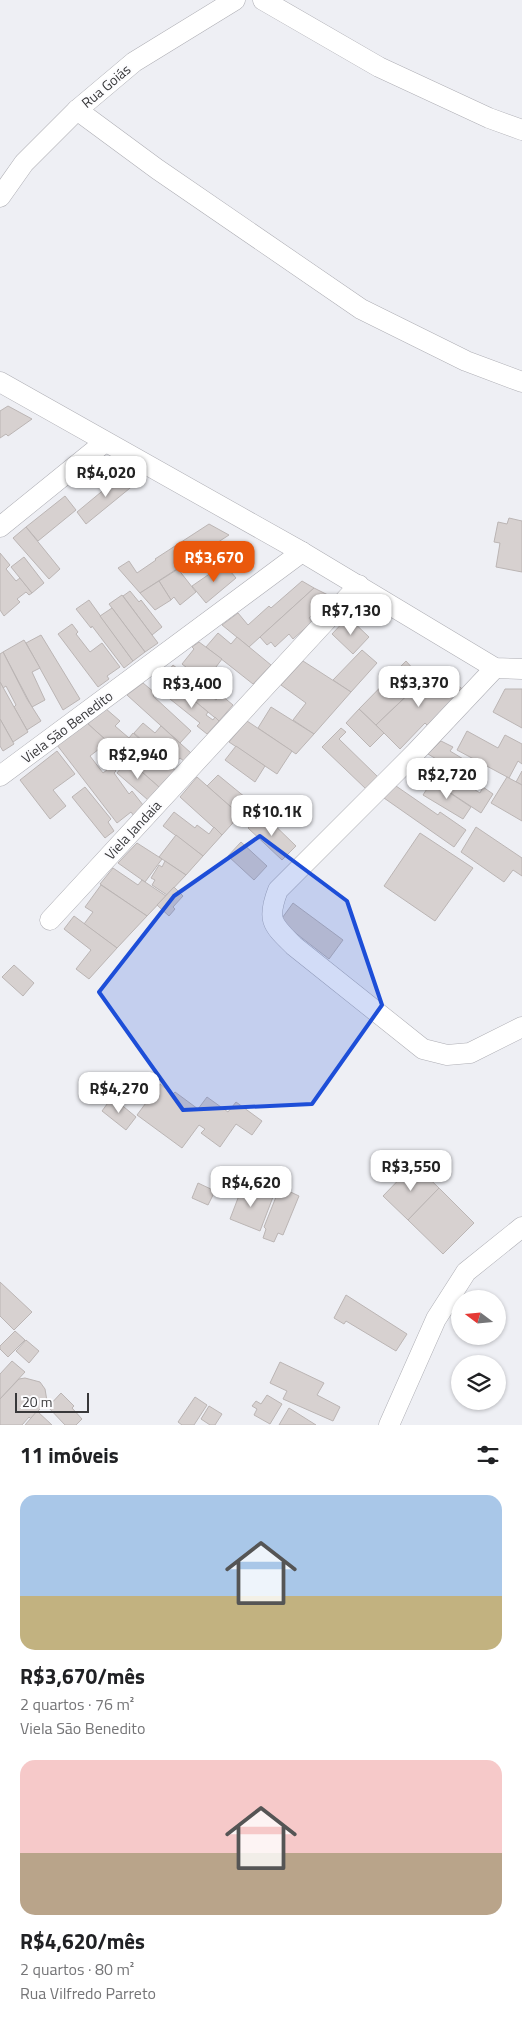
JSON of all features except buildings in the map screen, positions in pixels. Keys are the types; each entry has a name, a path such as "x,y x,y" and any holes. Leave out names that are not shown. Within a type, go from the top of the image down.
{"street":[{"name":"Rua Goiás","path":"0,197 24,162 77,110 134,62 235,0"},
{"path":"263,0 379,67 489,118 522,130"},
{"path":"77,110 157,169 361,309 466,361 522,382"},
{"path":"0,382 302,552 495,668 522,669"},
{"path":"0,527 106,442"},
{"name":"Viela São Benedito","path":"0,776 302,552"},
{"name":"Viela Jandaia","path":"50,920 359,586"},
{"path":"495,668 414,754 278,890 273,902 272,918 276,928 294,946 424,1049 447,1055 470,1053 522,1027"},
{"path":"389,1425 436,1318 466,1272 522,1227"}],"highlighted area":[{"path":"260,836 347,901 382,1005 312,1104 183,1110 99,992 174,896"}]}
